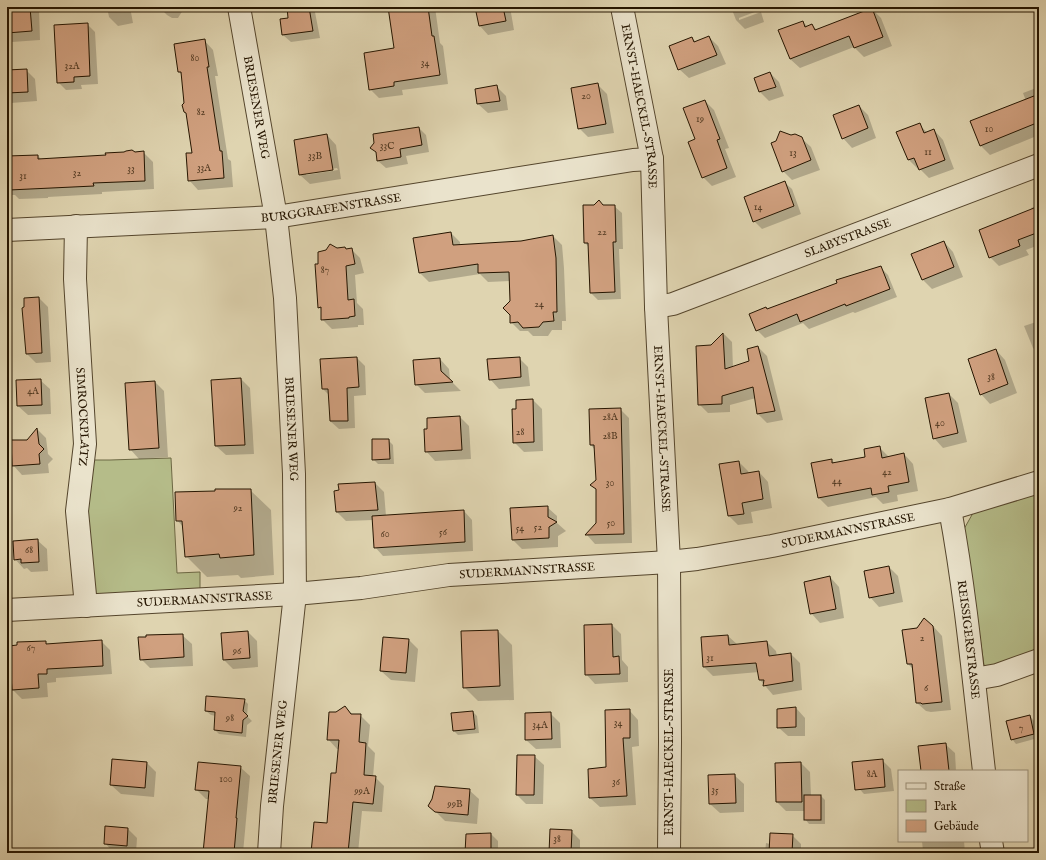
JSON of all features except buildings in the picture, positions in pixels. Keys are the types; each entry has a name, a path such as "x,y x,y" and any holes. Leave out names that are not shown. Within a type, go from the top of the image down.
{"street":[{"name":"BRIESENER WEG","path":"239,7 276,217 285,298 294,474 295,594 272,806 269,853"},
{"name":"ERNST-HAECKEL-STRASSE","path":"622,7 652,159 656,307 669,562 669,853"},
{"name":"BURGGRAFENSTRASSE","path":"7,230 276,217 633,160 652,159"},
{"name":"SLABYSTRASSE","path":"656,307 673,304 1039,165"},
{"name":"SIMROCKPLATZ","path":"76,226 75,278 85,444 77,510 86,606"},
{"name":"SUDERMANNSTRASSE","path":"7,610 295,594 361,588 449,575 697,559 772,546 950,509 1039,482"},
{"name":"REISSIGERSTRASSE","path":"950,509 957,548 984,770"},
{"path":"974,679 997,675 1039,660"},
{"path":"991,842 993,853"}],"green space":[{"path":"171,458 177,573 200,572 200,591 94,595 86,505 89,460"},
{"path":"1039,492 1039,652 985,672 964,529 973,513"}]}
